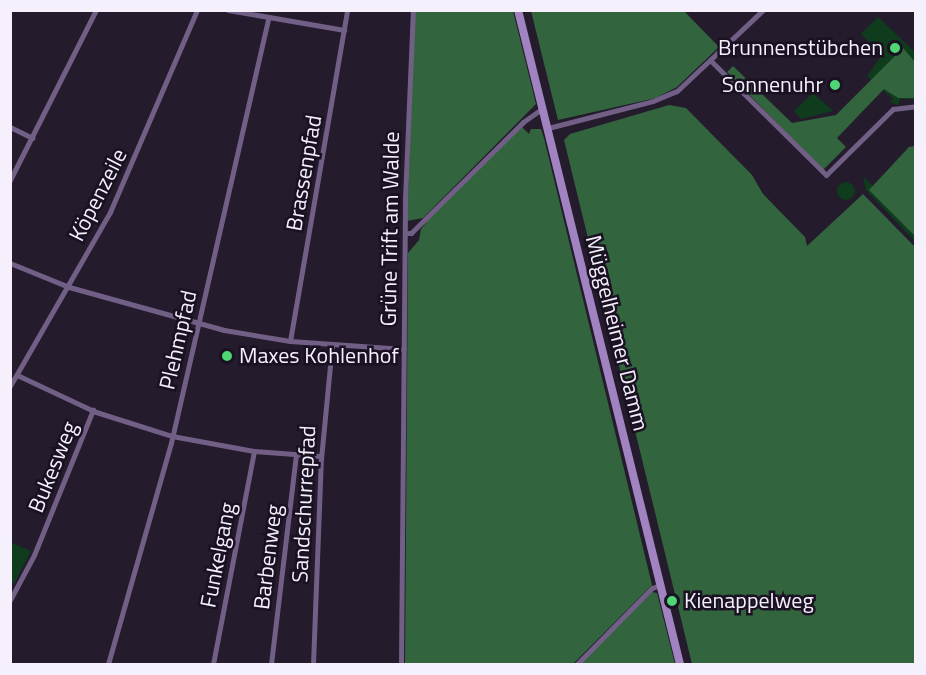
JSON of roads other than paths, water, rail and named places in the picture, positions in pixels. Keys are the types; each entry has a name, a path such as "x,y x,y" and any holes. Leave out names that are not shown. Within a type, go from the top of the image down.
{"main road":[{"name":"Müggelheimer Damm","path":"518,10 680,664"}],"street":[{"path":"10,180 96,10"},
{"name":"Köpenzeile","path":"10,386 69,287 133,165 197,10"},
{"path":"228,10 268,20 344,30"},
{"name":"Brassenpfad","path":"290,341 347,10"},
{"name":"Grüne Trift am Walde","path":"401,664 405,233 414,10"},
{"path":"548,128 666,96 711,61 763,10"},
{"name":"Plehmpfad","path":"108,664 172,436 268,20"},
{"path":"711,61 826,175 893,109 915,106"},
{"path":"405,233 411,233 523,122 543,108"},
{"path":"10,127 33,138"},
{"path":"10,262 69,287 198,324 290,341 404,349"},
{"name":"Sandschurrepfad","path":"313,664 321,456 332,345"},
{"path":"17,375 93,411 172,436 254,451 321,456"},
{"name":"Bukesweg","path":"10,600 38,548 93,411"},
{"name":"Funkelgang","path":"213,664 254,451"},
{"name":"Barbenweg","path":"271,664 296,454"},
{"path":"577,664 652,588 660,585"}],"place":[{"name":"Brunnenstübchen","path":"895,48"},
{"name":"Sonnenuhr","path":"835,85"},
{"name":"Maxes Kohlenhof","path":"227,356"},
{"name":"Kienappelweg","path":"672,601"}]}
